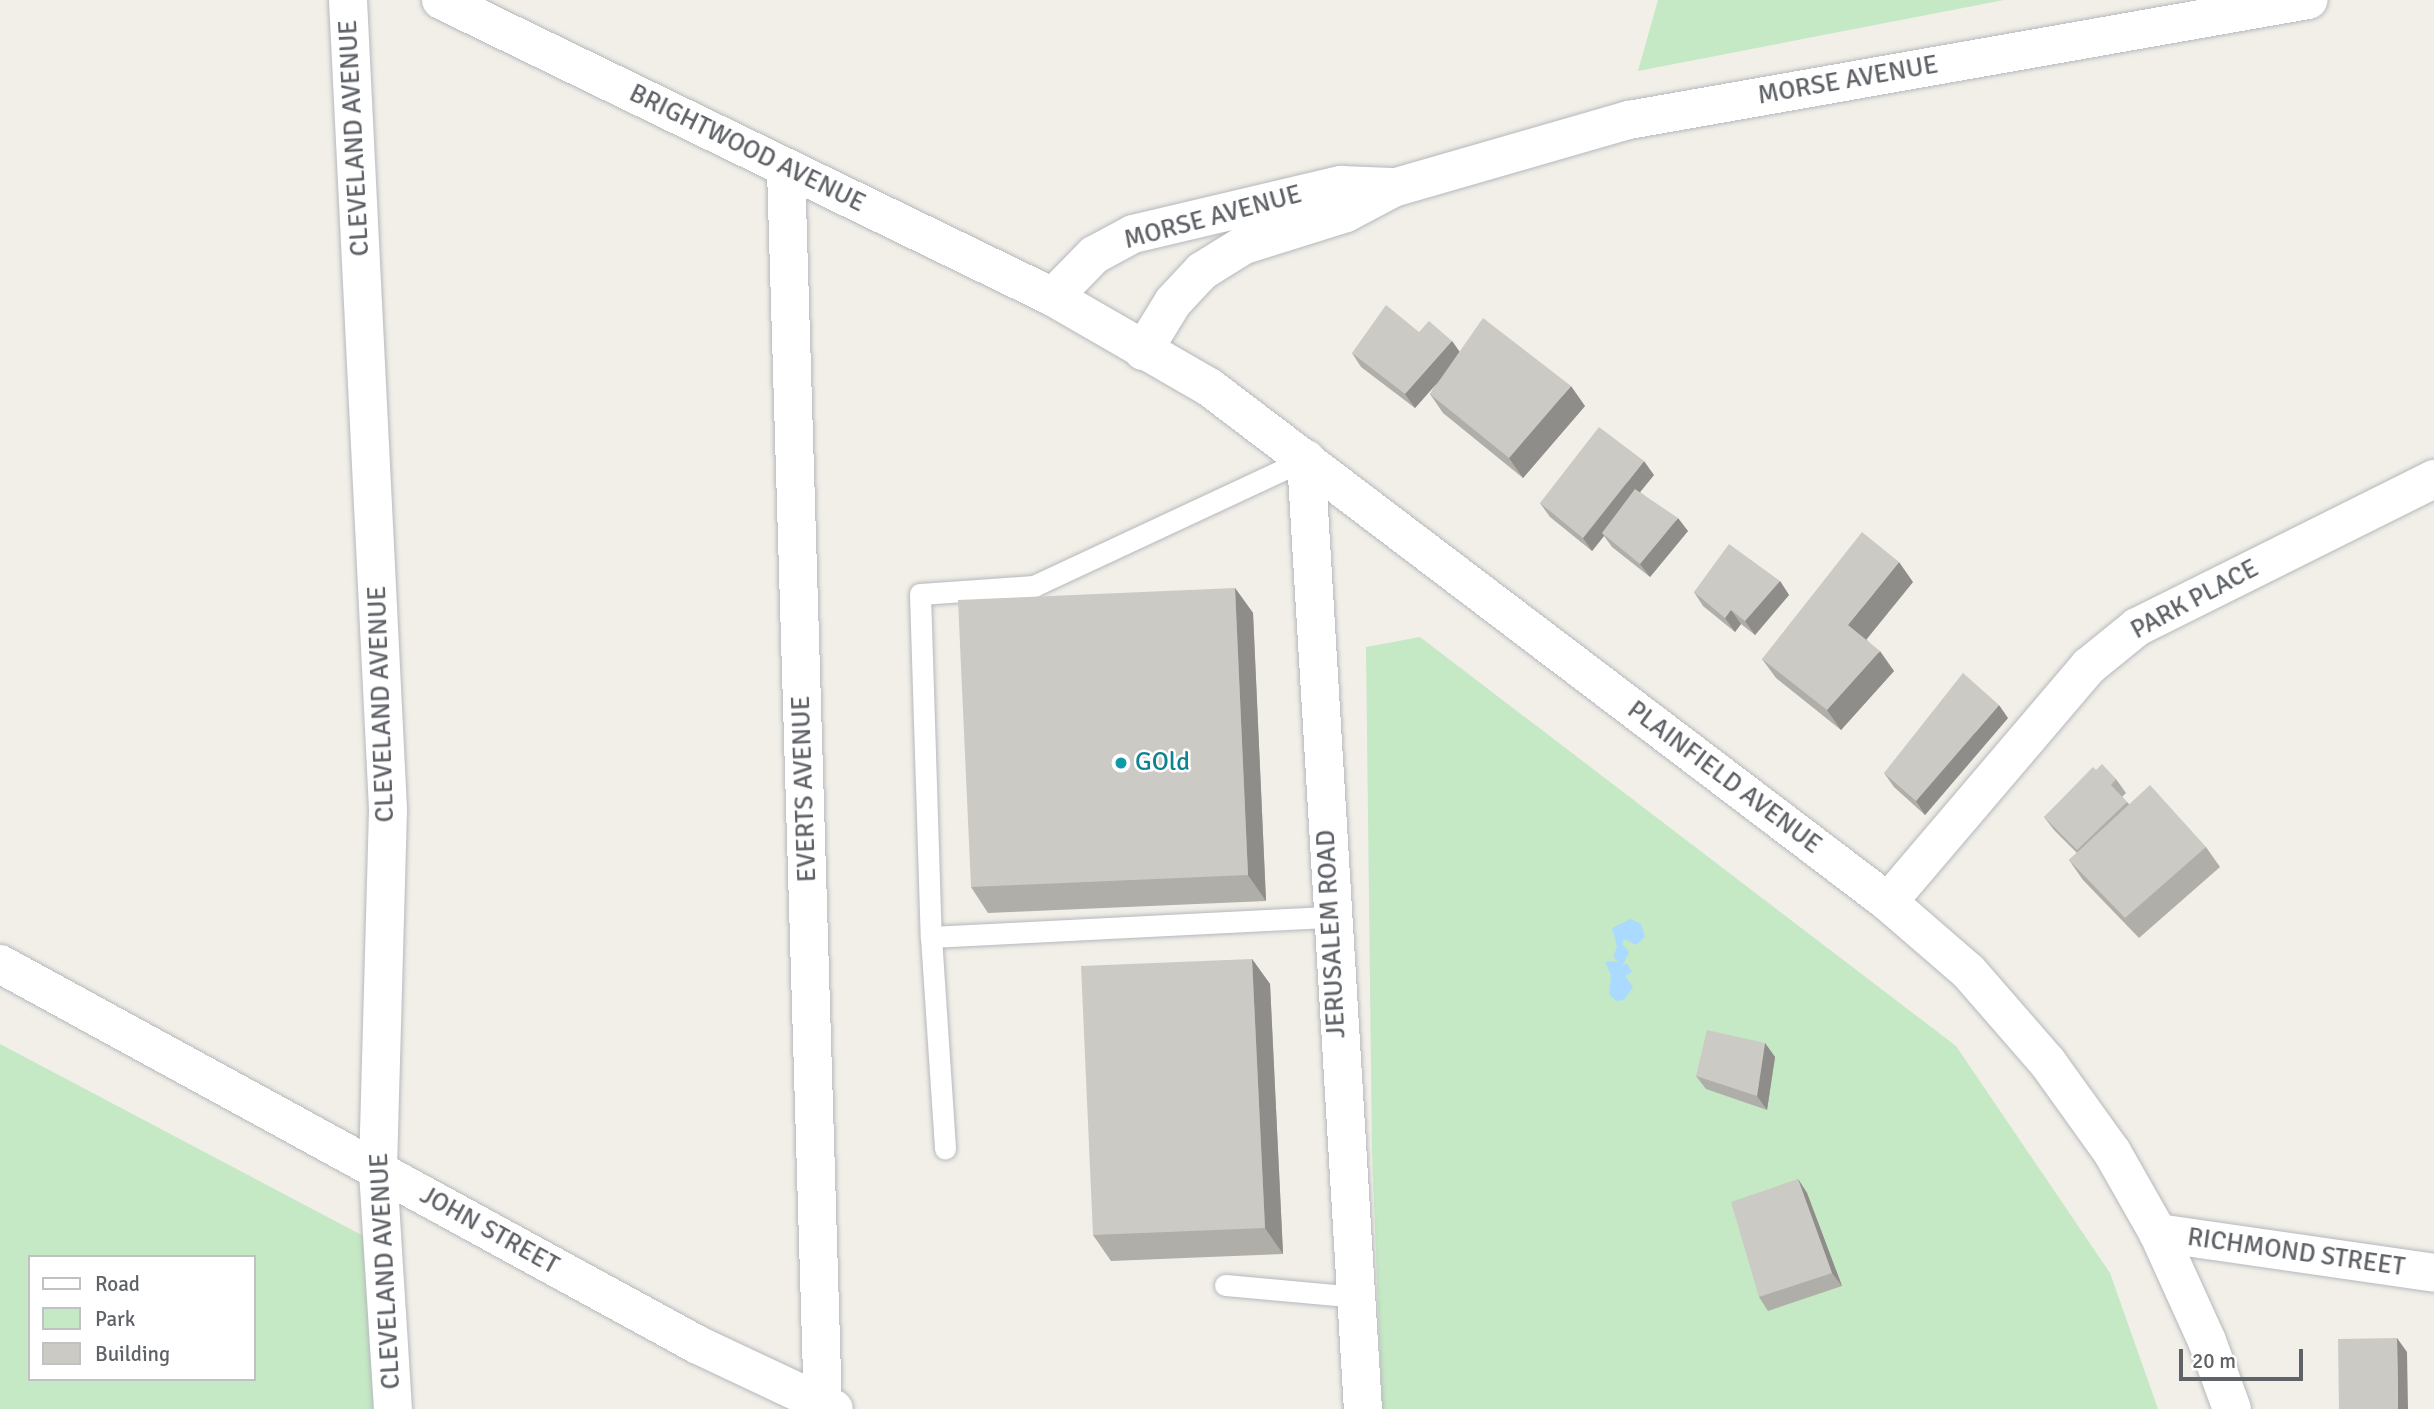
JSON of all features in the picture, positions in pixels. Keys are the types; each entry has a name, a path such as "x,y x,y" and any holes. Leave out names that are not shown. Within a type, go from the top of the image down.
{"street":[{"name":"CLEVELAND AVENUE","path":"348,0 388,810 378,1171 393,1409"},
{"name":"BRIGHTWOOD AVENUE","path":"441,0 1054,297"},
{"name":"MORSE AVENUE","path":"1143,351 1173,302 1202,271 1244,245 1346,213 1393,188 1629,120 2308,0"},
{"name":"EVERTS AVENUE","path":"786,169 827,1407"},
{"name":"MORSE AVENUE","path":"1054,297 1094,255 1133,234 1340,185 1393,188"},
{"name":"PLAINFIELD AVENUE","path":"1054,297 1209,387 1888,902 1968,971 2048,1063 2112,1152 2158,1233 2207,1341 2232,1409"},
{"name":"JERUSALEM ROAD","path":"1306,459 1330,917 1363,1409"},
{"name":"PARK PLACE","path":"1888,902 2089,666 2137,627 2434,479"},
{"name":"JOHN STREET","path":"0,964 698,1345 827,1407"},
{"name":"RICHMOND STREET","path":"2158,1233 2434,1273"}],"lane":[{"path":"945,1149 931,937 920,594 1034,586 1306,459"},
{"path":"931,937 1330,917"},
{"path":"1225,1285 1356,1297"}],"green space":[{"path":"1658,0 2004,0 1638,71"},
{"path":"1420,637 1956,1046 2110,1273 2158,1409 1382,1409 1372,1152 1366,647"},
{"path":"0,1044 373,1241 380,1409 0,1409"}],"water":[{"path":"1631,919 1641,924 1645,937 1636,945 1624,939 1622,944 1629,952 1623,965 1627,963 1632,972 1625,976 1633,987 1624,1000 1616,1001 1609,994 1611,975 1605,962 1618,961 1613,957 1617,947 1612,928"}],"building":[{"path":"1386,305 1419,332 1429,321 1452,341 1405,394 1352,353"},
{"path":"1483,318 1571,386 1509,458 1430,394"},
{"path":"1599,427 1644,461 1583,538 1540,503"},
{"path":"1635,489 1678,518 1640,564 1602,533"},
{"path":"1862,532 1899,562 1848,625 1880,651 1827,710 1762,659"},
{"path":"1729,544 1780,581 1745,621 1731,610 1725,618 1694,592"},
{"name":"GOld","path":"1235,588 1248,875 971,887 958,600"},
{"path":"1963,673 1999,705 1916,801 1884,773"},
{"path":"2102,764 2116,779 2111,785 2127,802 2077,850 2044,817 2093,767 2096,770"},
{"path":"2150,785 2206,847 2125,918 2069,860"},
{"path":"1252,959 1265,1228 1093,1235 1081,966"},
{"path":"1707,1030 1765,1043 1757,1096 1696,1076"},
{"path":"1798,1179 1832,1273 1759,1297 1731,1202"},
{"path":"2397,1338 2398,1409 2339,1409 2338,1339"}],"place":[{"name":"GOld","path":"1121,763"}]}
